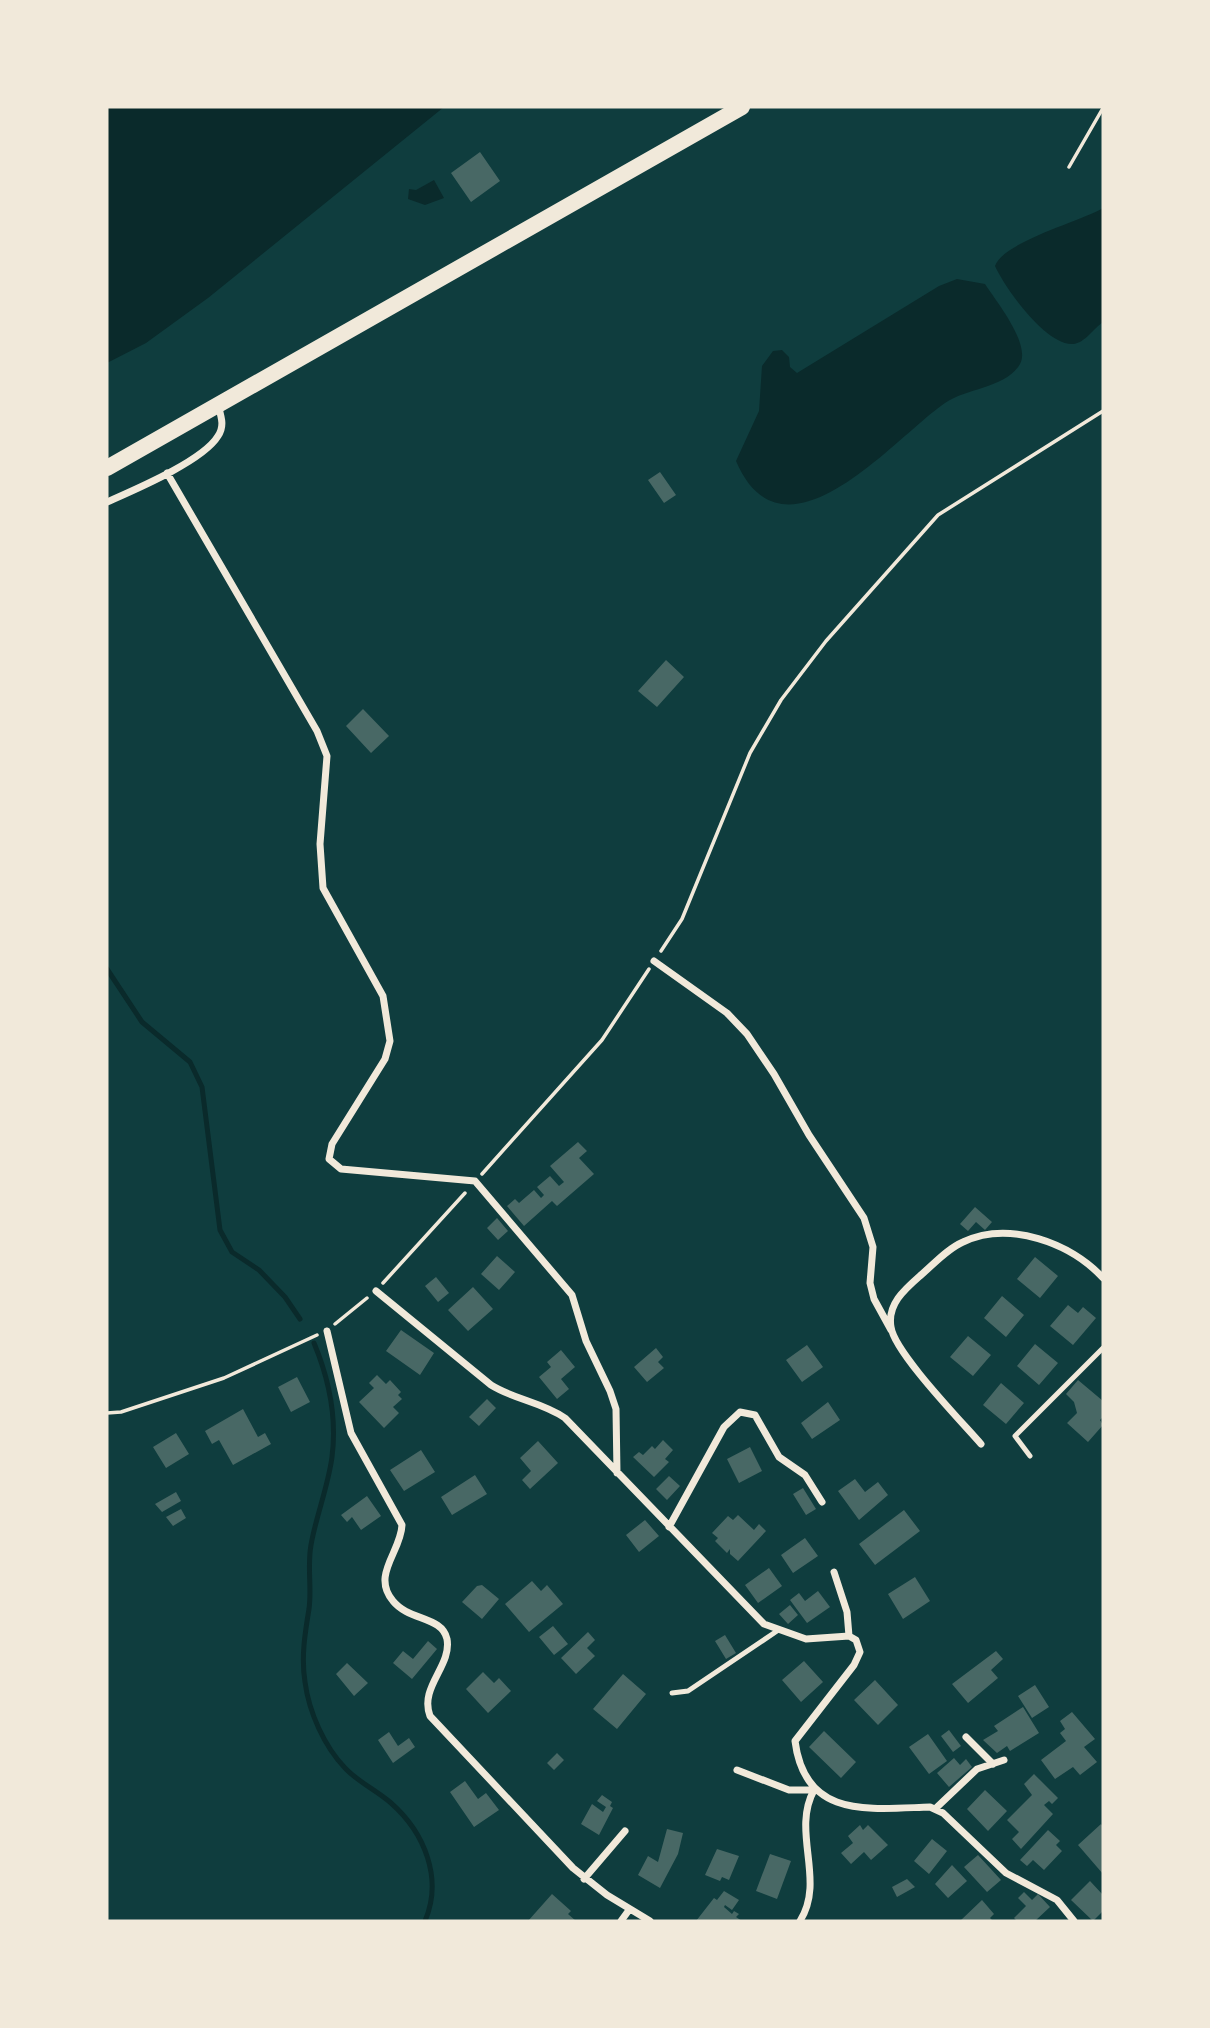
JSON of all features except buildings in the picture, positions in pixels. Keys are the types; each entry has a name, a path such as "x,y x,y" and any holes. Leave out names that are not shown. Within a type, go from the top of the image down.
{"main road":[{"path":"107,468 743,107"}],"street":[{"path":"107,502 186,464 218,437 223,424 218,405"},
{"path":"166,473 317,732 327,755 320,844 323,888 383,996 390,1041 385,1059 332,1144 329,1159 341,1169 475,1181 572,1295 586,1341 616,1409 617,1473"},
{"path":"654,961 727,1013 747,1034 864,1218 873,1247 870,1283 874,1299 891,1330 908,1358 981,1444"},
{"path":"891,1330 894,1303 907,1287 949,1251 979,1237 1020,1236 1045,1240 1086,1261 1103,1278"},
{"path":"376,1291 491,1385 510,1396 551,1408 565,1418 753,1615 777,1631 806,1639 849,1636 858,1643 859,1657 795,1741 799,1762 814,1790 827,1799 844,1804 936,1809 949,1817 1006,1873 1057,1900 1074,1921"},
{"path":"327,1331 351,1433 402,1525 397,1546 385,1569 389,1597 406,1614 434,1621 446,1634 446,1651 426,1699 430,1716 584,1878 629,1910 650,1921"},
{"path":"669,1527 724,1427 740,1412 755,1415 779,1457 805,1475 822,1502"},
{"path":"834,1572 847,1612 849,1636"},
{"path":"966,1737 993,1763"},
{"path":"936,1809 977,1769 1004,1760"},
{"path":"737,1770 789,1790 814,1790"},
{"path":"800,1921 811,1897 806,1832 807,1809 814,1790"},
{"path":"584,1878 625,1831"},
{"path":"621,1921 629,1910"}],"lane":[{"path":"1030,1456 1015,1436 1103,1348"},
{"path":"672,1693 688,1691 708,1680 777,1631"}],"path":[{"path":"1069,167 1103,108"},
{"path":"107,1413 121,1412 224,1378 327,1331 376,1291 602,1040 682,919 750,753 781,700 826,641 939,515 1103,411"}],"water":[{"path":"107,107 444,107 208,298 146,343 107,363"},
{"path":"434,180 444,198 425,205 408,199 409,189 416,190"},
{"path":"1103,208 1103,322 1081,341 1073,344 1062,342 1051,336 1028,314 995,266 1001,257 1026,241"},
{"path":"957,279 985,284 1011,323 1021,345 1022,356 1014,372 996,383 945,403 870,466 840,487 810,501 782,504 757,492 736,461 759,411 762,366 773,351 782,350 789,357 790,367 797,373 939,286"}],"waterway":[{"path":"107,969 142,1022 190,1062 202,1087 220,1230 232,1252 259,1270 285,1297 300,1319"},
{"path":"314,1343 331,1399 333,1442 330,1468 310,1553 310,1601 303,1654 307,1693 314,1717 330,1750 356,1778 403,1815 421,1842 428,1857 432,1889 425,1921"}]}
